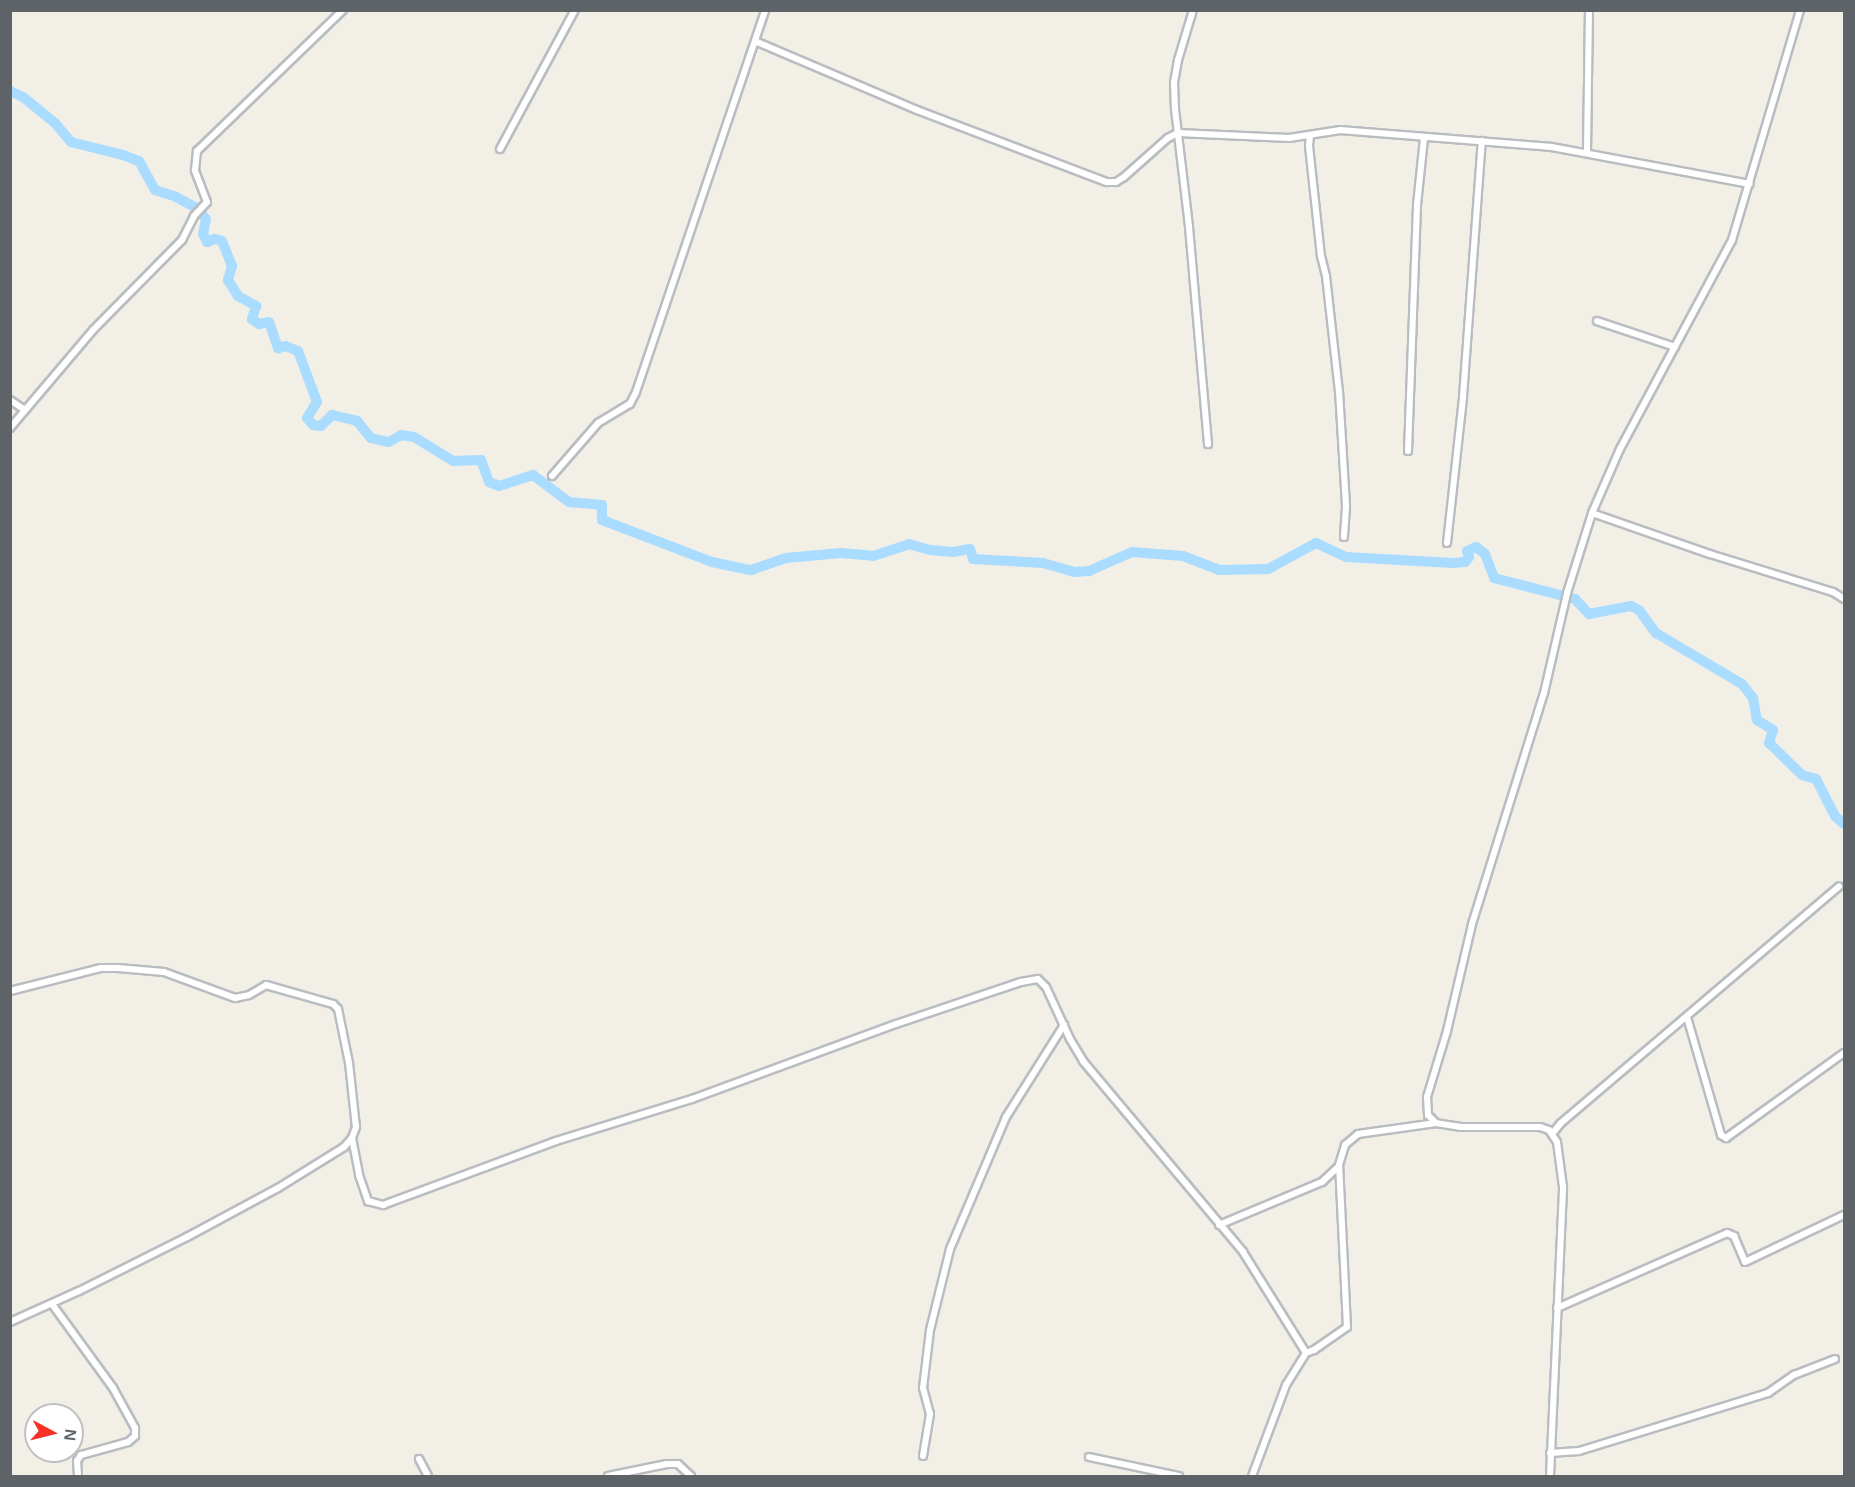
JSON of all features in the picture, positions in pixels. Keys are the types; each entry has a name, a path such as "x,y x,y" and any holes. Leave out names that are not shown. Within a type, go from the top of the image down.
{"street":[{"path":"10,428 93,330 182,240 194,216 207,202 195,170 197,151 343,10"},
{"path":"500,149 575,10"},
{"path":"552,476 598,423 630,404 757,42 765,10"},
{"path":"1193,10 1174,82 1208,444"},
{"path":"1587,152 1589,10"},
{"path":"1436,1123 1427,1111 1428,1092 1447,1031 1472,924 1544,693 1567,593 1592,513 1620,449 1732,240 1800,10"},
{"path":"757,42 917,110 1107,182 1116,182 1124,177 1168,138 1178,133 1289,138 1340,130 1587,152 1750,184"},
{"path":"1310,135 1309,146 1321,256 1326,276 1339,391 1346,507 1344,537"},
{"path":"1408,451 1417,205 1424,138"},
{"path":"1447,543 1463,397 1482,141"},
{"path":"1597,321 1675,347"},
{"path":"10,400 25,410"},
{"path":"1592,513 1710,554 1833,592 1845,599"},
{"path":"1552,1134 1621,1071 1839,886"},
{"path":"10,991 101,968 127,969 164,972 235,998 249,995 266,985 333,1004 338,1009 349,1063 356,1126 352,1138 366,1198 370,1203 383,1205 556,1142 692,1099 896,1024 1032,979 1044,984 1076,1050 1099,1082 1219,1224 1258,1275 1306,1353"},
{"path":"1687,1017 1721,1135 1726,1138 1845,1053"},
{"path":"922,1456 930,1414 923,1388 930,1330 950,1249 1005,1117 1064,1025"},
{"path":"1252,1476 1286,1385 1306,1353 1347,1327 1339,1165 1345,1145 1355,1135 1436,1123 1461,1127 1540,1127 1552,1134 1559,1148 1563,1176 1550,1476"},
{"path":"10,1322 52,1304 278,1188 352,1138"},
{"path":"1219,1224 1322,1182 1339,1165"},
{"path":"1557,1308 1727,1233 1734,1236 1745,1262 1845,1215"},
{"path":"52,1304 112,1388 135,1428 135,1436 131,1441 81,1455 77,1461 78,1476"},
{"path":"1550,1453 1580,1451 1768,1393 1794,1375 1835,1359"},
{"path":"1089,1457 1179,1476"},
{"path":"419,1459 428,1476"},
{"path":"608,1476 654,1466 678,1464 690,1476"}],"waterway":[{"path":"10,91 23,97 55,123 71,142 139,161 155,190 195,207 206,219 203,234 207,242 215,239 222,241 232,266 228,280 238,296 256,306 252,319 259,324 269,322 278,348 286,346 298,351 317,402 307,418 313,425 321,426 332,415 357,421 371,438 389,442 401,435 414,437 453,461 481,460 489,482 499,486 533,475 569,502 602,505 602,520 712,562 751,570 786,558 841,553 873,556 909,544 930,550 953,552 970,549 973,559 1043,563 1075,572 1089,571 1132,552 1183,556 1219,570 1268,569 1316,543 1346,557 1453,563 1465,562 1469,557 1467,551 1476,547 1485,554 1494,578 1575,599 1589,614 1631,606 1639,610 1656,633 1742,684 1753,698 1757,720 1773,730 1769,743 1802,775 1816,779 1835,816 1844,824"}]}
